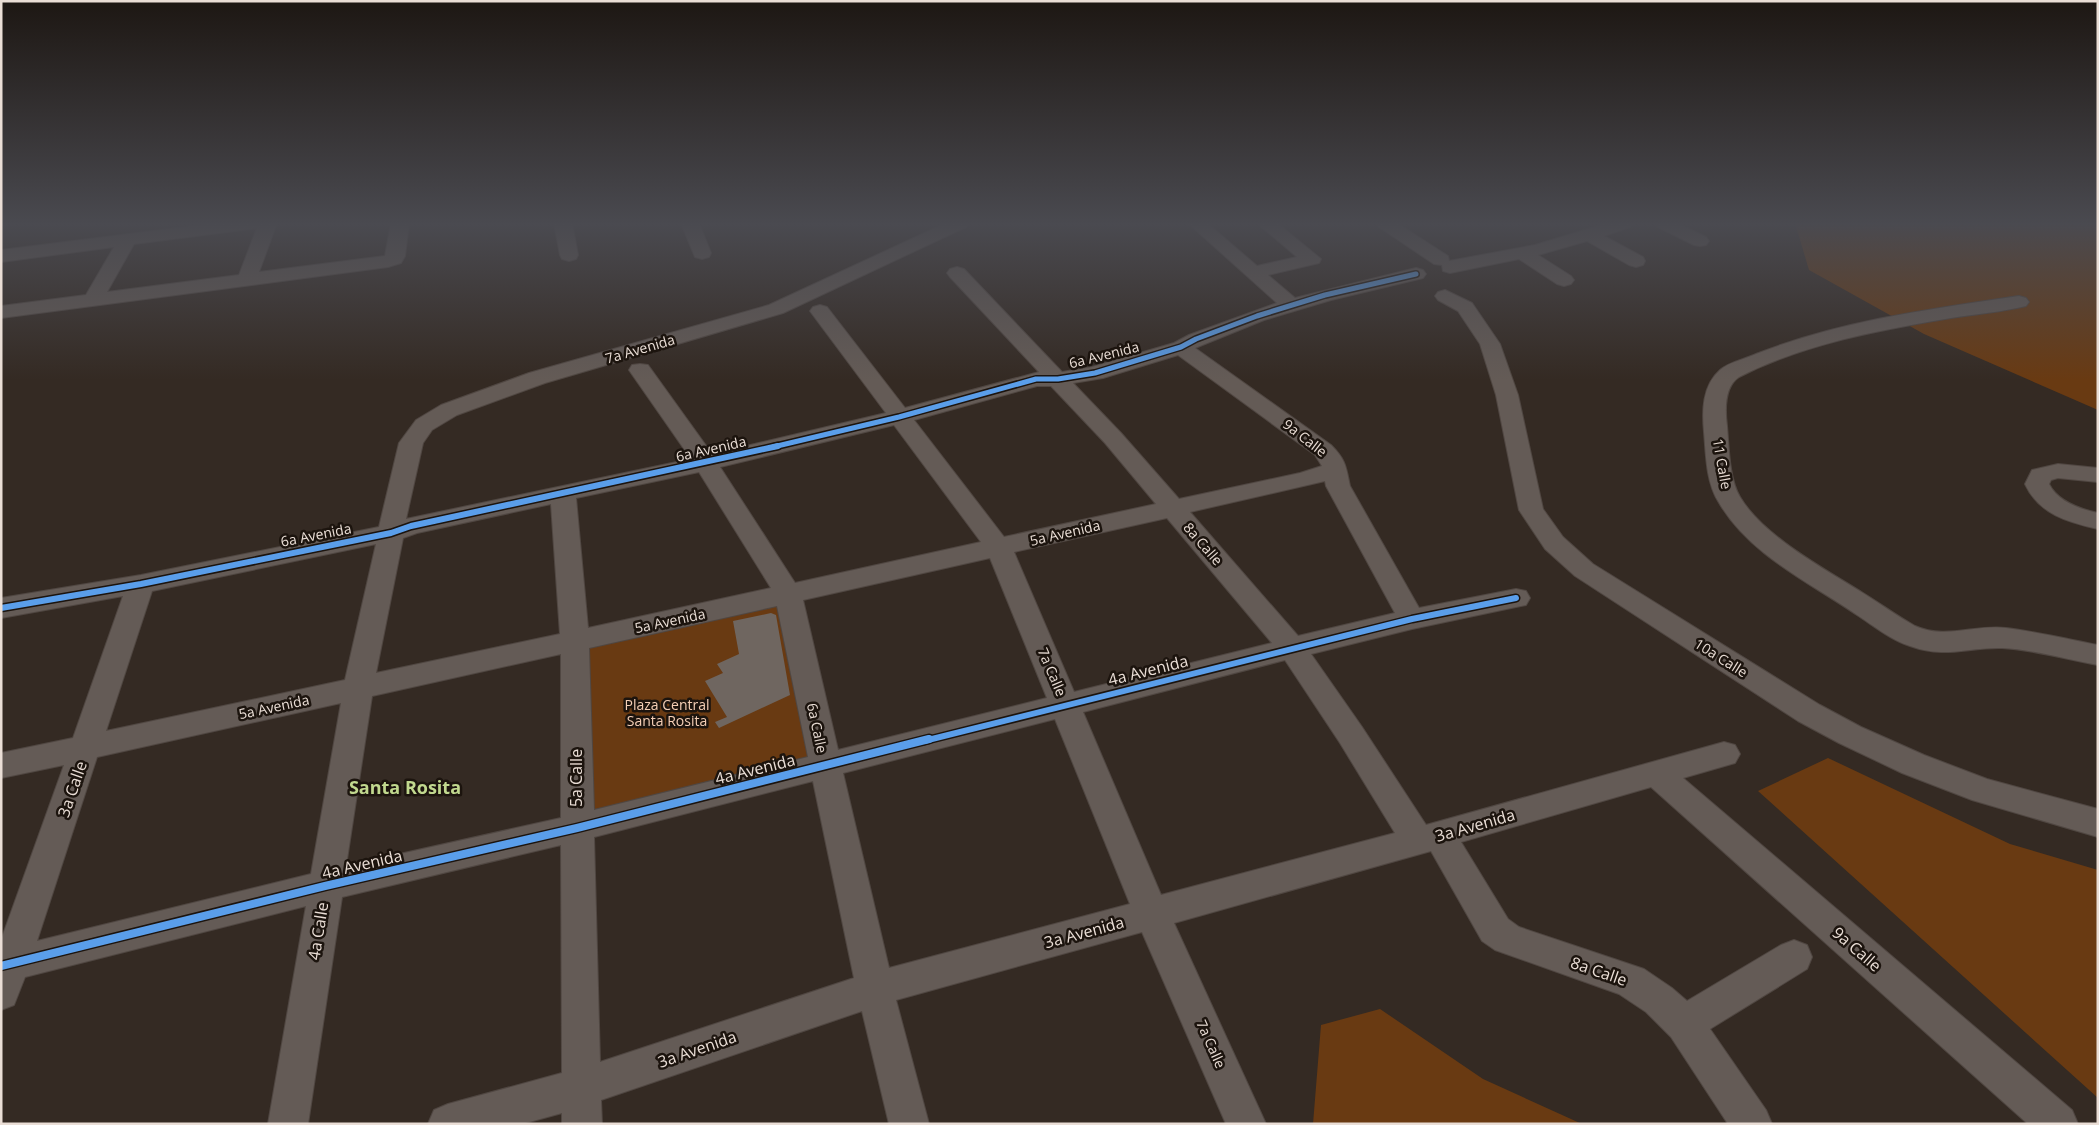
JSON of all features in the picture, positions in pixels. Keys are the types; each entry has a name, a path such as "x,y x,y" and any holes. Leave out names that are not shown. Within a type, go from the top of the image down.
{"street":[{"path":"93,300 107,276"},
{"path":"246,280 248,276"},
{"path":"1,312 280,276"},
{"name":"7a Avenida","path":"391,533 411,443 424,425 434,418 449,410 537,378 776,309 850,276"},
{"name":"8a Calle","path":"959,276 1113,438 1292,648 1351,735 1495,930 1508,939 1631,981 1659,1000 1684,1024 1752,1124"},
{"path":"1258,276 1291,305"},
{"path":"1426,276 1427,288 1474,286"},
{"path":"1468,276 1474,286"},
{"path":"1474,286 1477,276"},
{"path":"1555,276 1564,280"},
{"name":"10a Calle","path":"1474,286 1490,321 1493,334 1490,344"},
{"name":"6a Avenida","path":"1,608 140,584 391,533 411,526 706,463 899,417 1036,379 1058,379 1095,373 1181,347 1223,328 1325,295 1427,288"},
{"name":"10a Calle","path":"1427,288 1465,308 1490,344 1507,395 1531,510 1554,543 1584,570 1809,713 1850,735 1913,764 1983,791 2098,824"},
{"name":"11 Calle","path":"2019,302 1913,317 1834,336 1777,353 1726,375 1717,391 1714,416 1723,480 1729,499 1742,518 1758,534 1834,587 1909,635 1939,644 1990,637 2005,638 2098,655"},
{"name":"7a Calle","path":"820,311 999,548 1152,914 1246,1124"},
{"name":"9a Calle","path":"1181,347 1323,450 1334,461 1338,486 1412,619"},
{"name":"6a Calle","path":"640,370 706,463 788,594 875,989 909,1124"},
{"name":"5a Avenida","path":"1,766 999,548 1305,479 1336,469"},
{"path":"2098,475 2058,471 2040,476 2038,482 2043,495 2068,512 2098,521"},
{"name":"5a Calle","path":"563,493 575,642 582,1124"},
{"name":"4a Calle","path":"288,1124 358,689 391,533"},
{"name":"3a Calle","path":"5,974 86,747 140,584"},
{"name":"4a Avenida","path":"5,974 325,886 577,828 825,766 863,754 1292,648 1412,619 1516,598"},
{"name":"3a Avenida","path":"448,1124 580,1088 875,989 1428,838 1724,754"},
{"name":"9a Calle","path":"1656,773 2058,1124"},
{"path":"1684,1024 1794,957"}],"green space":[{"path":"1819,276 2098,276 2098,410 1924,334"},
{"name":"Plaza Central Santa Rosita","path":"788,594 825,766 577,828 575,642"},
{"path":"1828,758 2010,844 2098,870 2098,1098 1758,791"},
{"path":"1380,1009 1483,1079 1582,1124 1313,1124 1321,1025"}],"building":[{"path":"771,613 776,615 790,695 719,728 715,722 727,717 705,681 723,673 717,664 739,654 733,621"}],"cycle path":[{"path":"1,608 141,584 391,533 411,526 706,463 899,417 1036,379 1058,379 1095,373 1181,347 1196,339 1257,316 1325,295 1410,276"},
{"path":"1,966 325,886 577,828 1292,648 1412,619 1516,598"}],"district":[{"name":"Santa Rosita","path":"405,788"}]}
